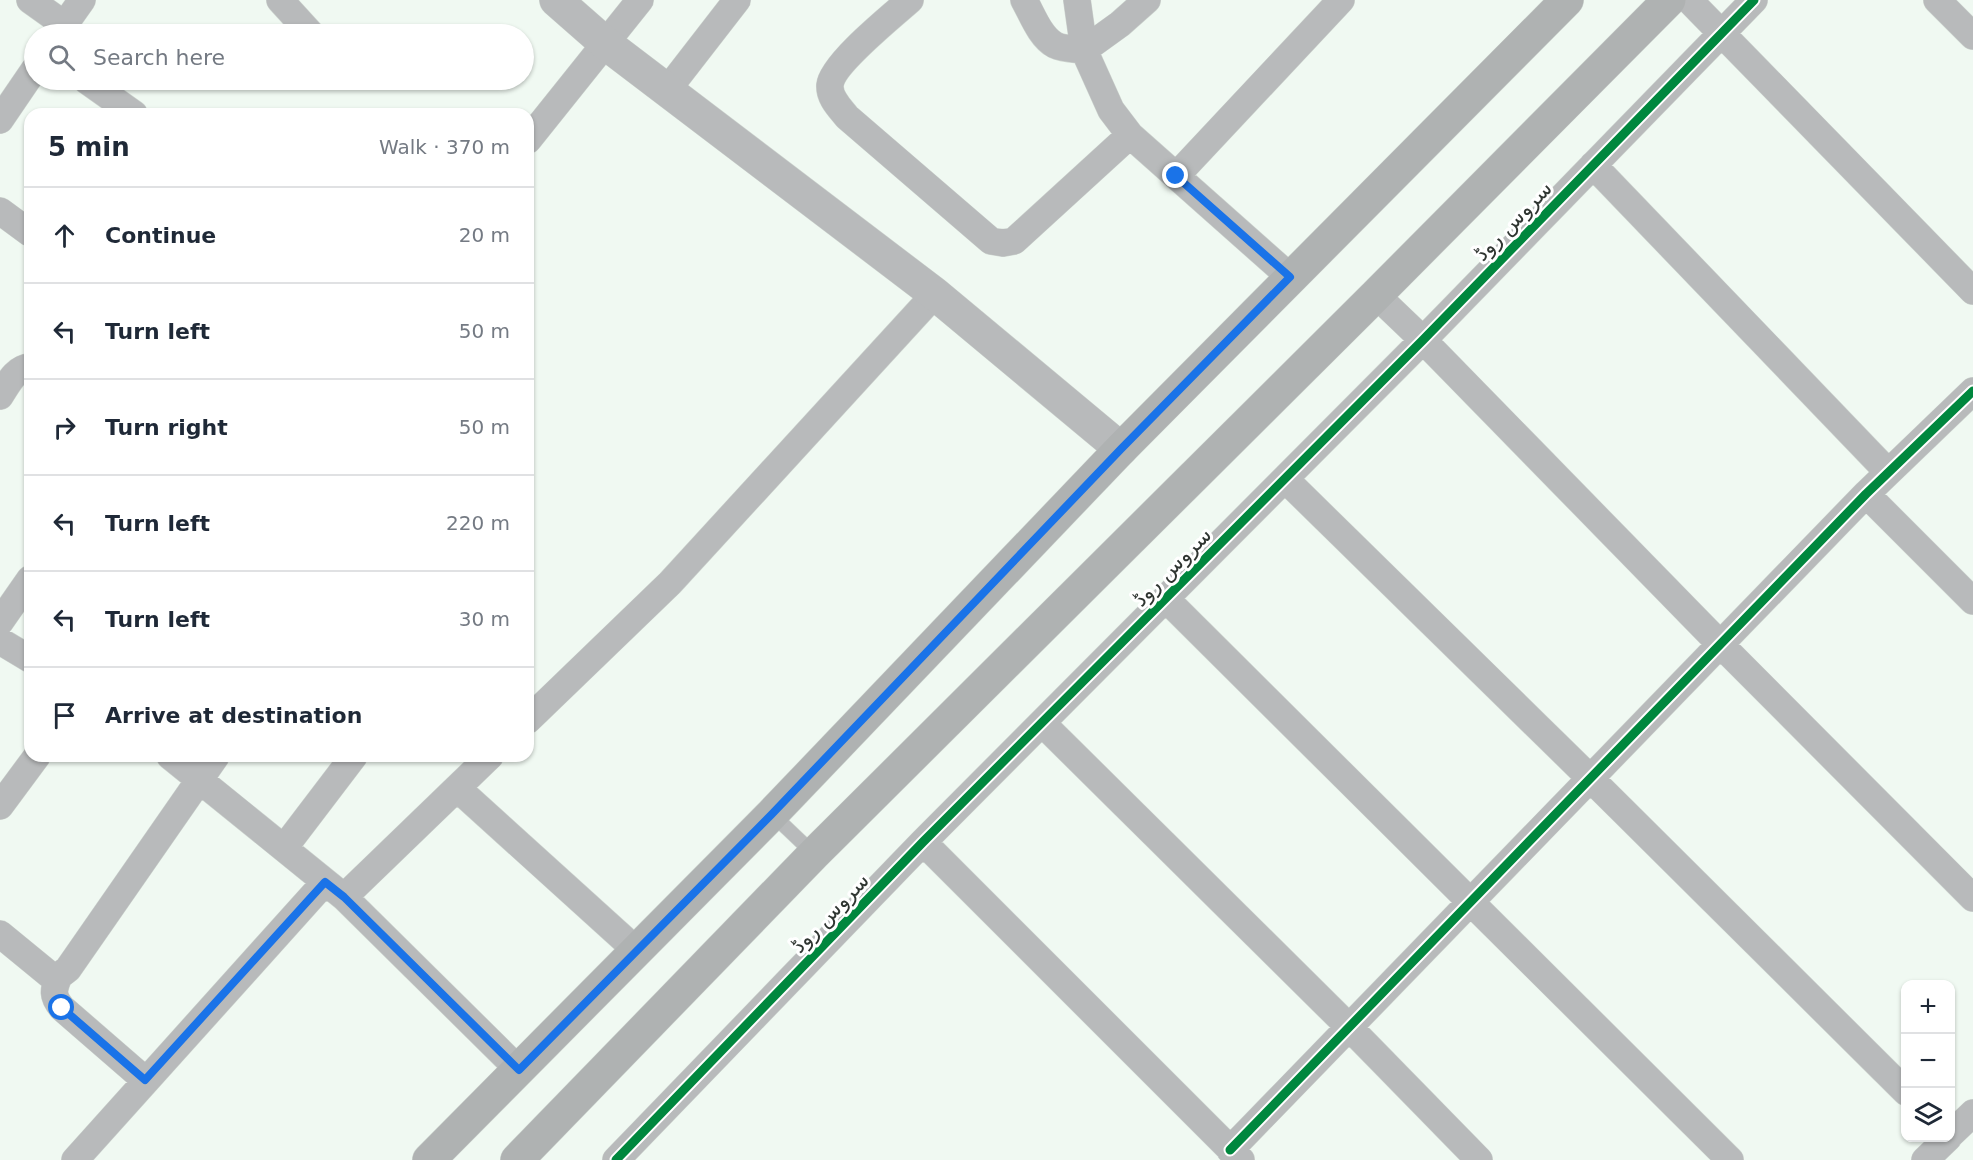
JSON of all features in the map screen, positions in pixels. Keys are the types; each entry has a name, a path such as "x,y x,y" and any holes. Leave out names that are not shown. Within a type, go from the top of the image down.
{"main road":[{"path":"429,1160 772,814 1121,449 1567,0"},
{"path":"517,1160 814,854 1669,0"}],"street":[{"path":"30,0 56,24"},
{"path":"66,24 82,0"},
{"path":"280,0 302,24"},
{"path":"556,0 605,43 935,294 1121,449"},
{"path":"534,132 640,0"},
{"path":"668,89 736,0"},
{"path":"910,0 840,64 830,84 832,98 847,117 991,241 1003,243 1014,241 1130,135"},
{"path":"1024,0 1045,36 1053,44 1084,50 1120,24 1147,0"},
{"path":"1077,0 1084,50 1111,110 1130,135 1290,277"},
{"path":"1176,176 1341,0"},
{"path":"1689,0 1973,291"},
{"name":"سروس روڈ","path":"616,1160 923,842 1423,340 1754,0"},
{"path":"1937,0 1973,36"},
{"path":"0,120 24,85"},
{"path":"100,90 126,108"},
{"path":"1593,165 1888,472"},
{"path":"0,212 24,229"},
{"path":"534,714 670,583 935,294"},
{"path":"1376,295 1973,898"},
{"path":"0,396 15,374 24,367"},
{"path":"923,842 1236,1155 1349,1027 1866,494 1973,391"},
{"path":"1285,479 1901,1088"},
{"path":"1866,494 1973,601"},
{"path":"0,622 24,588"},
{"path":"1166,598 1730,1160"},
{"path":"0,641 24,655"},
{"path":"1042,723 1349,1027 1479,1160"},
{"path":"0,806 33,762"},
{"path":"178,762 335,890 519,1070"},
{"path":"145,1080 62,1008 55,999 53,990 60,976 68,969 211,762"},
{"path":"284,848 349,762"},
{"path":"75,1160 145,1080 335,890 457,788 484,762"},
{"path":"457,788 637,951"},
{"path":"0,934 50,975 60,976"},
{"path":"1955,1130 1973,1113"},
{"path":"1925,1160 1943,1142"}],"lane":[{"path":"772,814 814,854"}],"cycle path":[{"path":"616,1160 923,842 1423,340 1754,0"},
{"path":"1230,1150 1866,494 1973,391"}],"route":[{"path":"62,1008 145,1080 325,882 344,897 519,1070 772,814 1121,449 1290,277 1176,176"}]}
